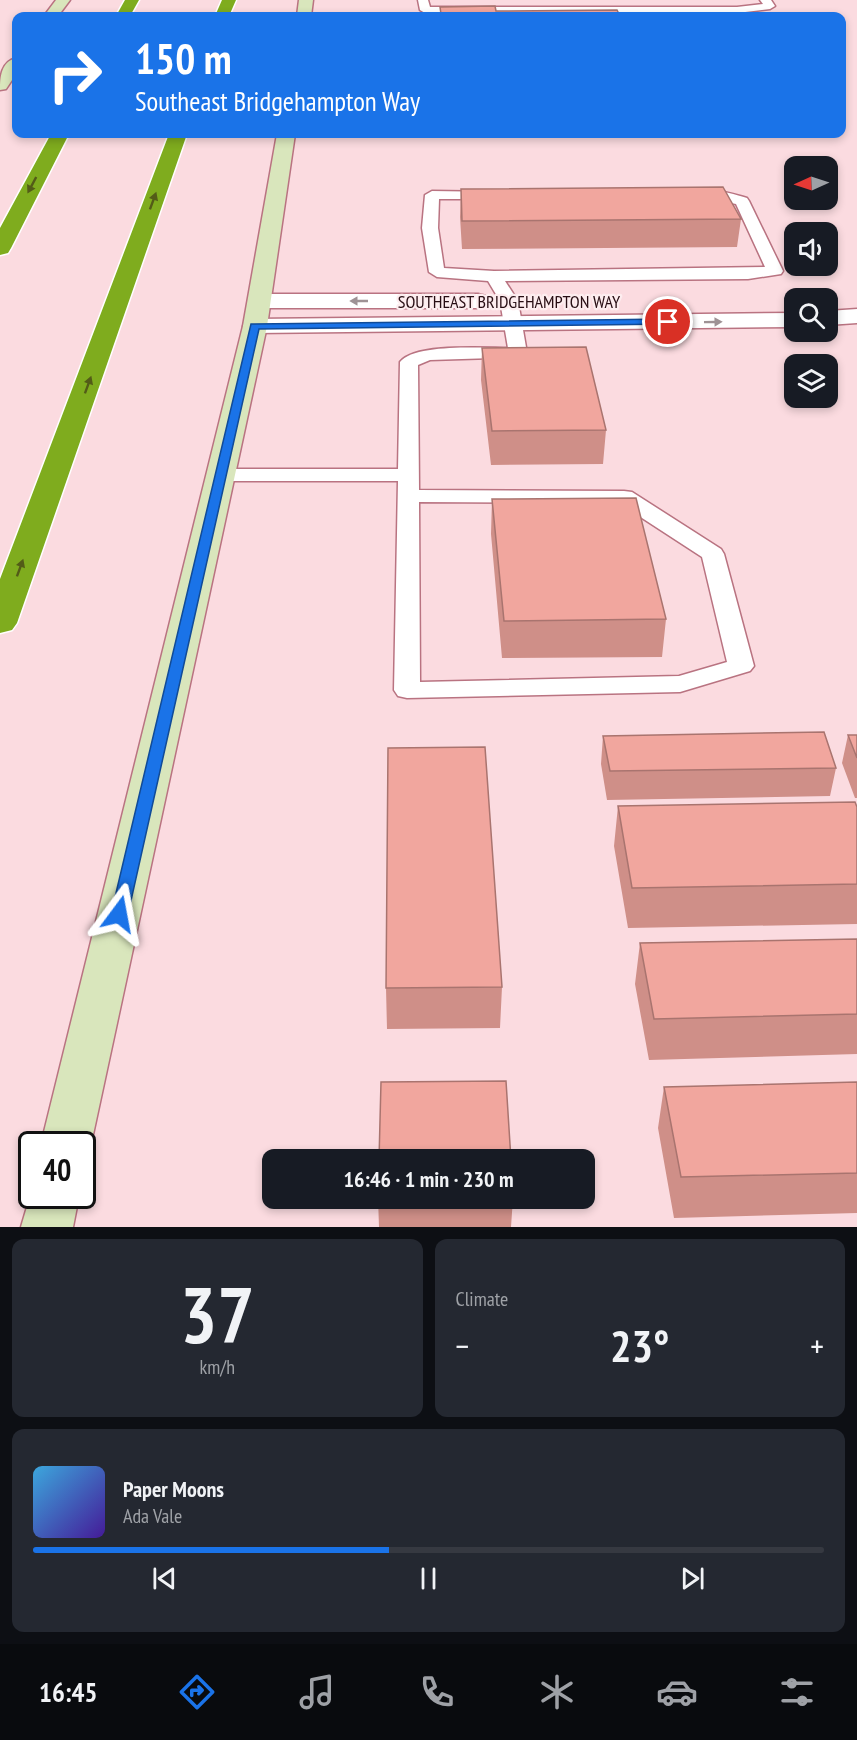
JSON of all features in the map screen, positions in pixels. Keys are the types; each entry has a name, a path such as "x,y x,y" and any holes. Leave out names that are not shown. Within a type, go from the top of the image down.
{"highway":[{"path":"0,248 58,138"},
{"path":"0,623 177,138"}],"street":[{"path":"0,85 12,68"},
{"path":"69,1131 257,314 285,138"},
{"name":"SOUTHEAST BRIDGEHAMPTON WAY","path":"511,313 784,303"},
{"path":"838,306 857,307"},
{"name":"SOUTHEAST BRIDGEHAMPTON WAY","path":"257,314 511,313 784,320"},
{"path":"838,317 857,316"},
{"path":"47,1227 51,1209"}],"lane":[{"path":"423,0 425,10 737,10 770,6 765,0"},
{"path":"503,195 432,195 430,228 438,272 494,276 748,274 775,271 742,201 717,195 681,195"},
{"path":"220,475 408,485 624,497 713,554 741,666 680,684 407,690 408,485 409,362 427,355 518,353 511,313 494,276"}],"building":[{"path":"495,6 496,11 617,10 618,12 441,12 440,7"},
{"path":"723,187 741,219 462,221 461,189"},
{"path":"586,347 606,430 492,431 482,348"},
{"path":"636,498 666,619 504,621 492,499"},
{"path":"824,732 836,768 610,771 603,736"},
{"path":"848,735 857,735 857,758"},
{"path":"485,747 502,987 386,988 388,748"},
{"path":"855,802 857,807 857,884 632,888 618,806"},
{"path":"857,939 857,1014 654,1019 640,943"},
{"path":"506,1081 510,1149 379,1149 381,1082"},
{"path":"857,1082 857,1173 681,1177 664,1087"}],"route":[{"path":"119,914 255,326 668,322"}]}
